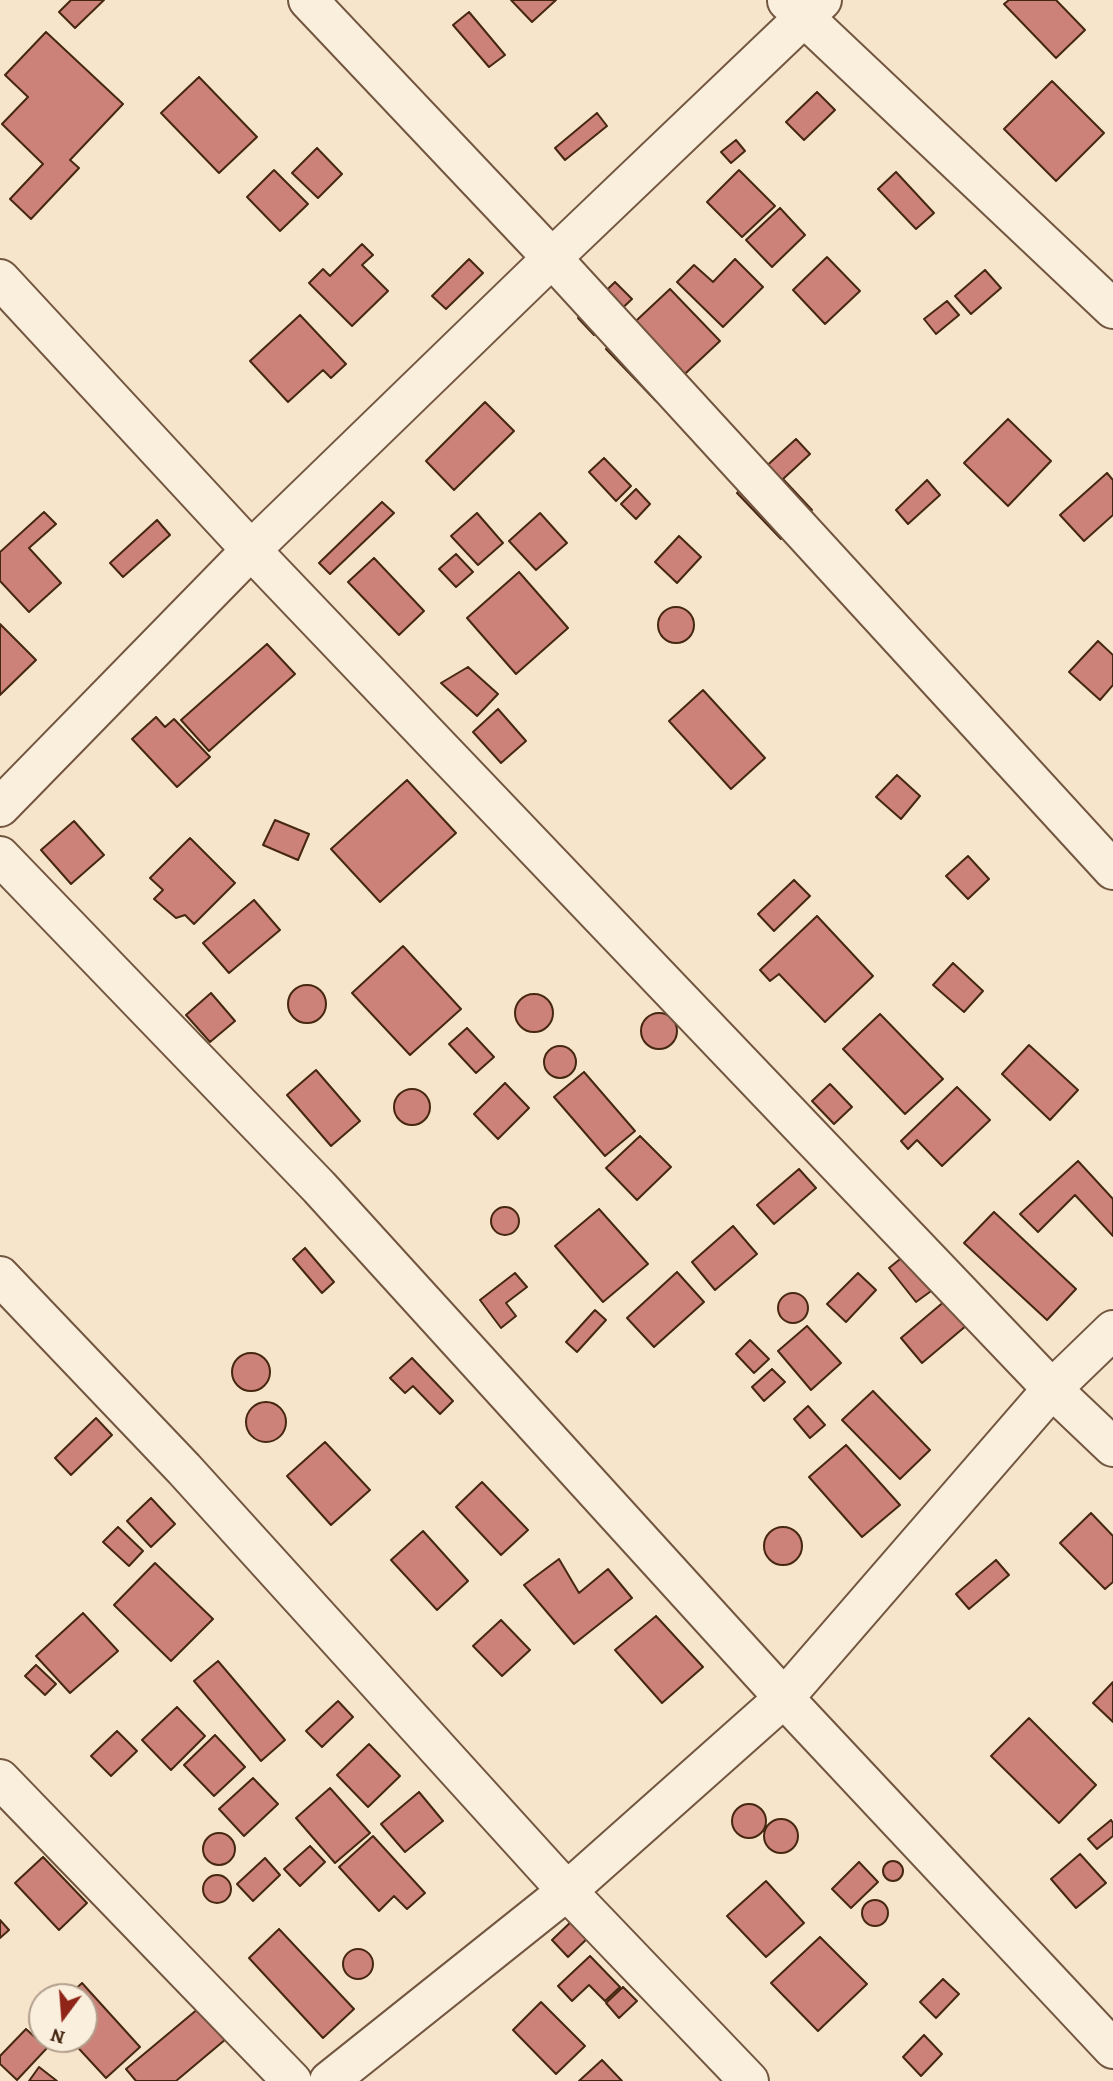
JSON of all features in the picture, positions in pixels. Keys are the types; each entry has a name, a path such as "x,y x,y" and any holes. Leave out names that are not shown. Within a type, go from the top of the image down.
{"street":[{"path":"308,0 552,258 1113,870"},
{"path":"0,807 251,550 552,258 804,6 1113,309"},
{"path":"0,279 251,550 1052,1389 1113,1447"},
{"path":"0,856 319,1187 784,1698 1113,2049"},
{"path":"0,1276 184,1469 567,1891 749,2081"},
{"path":"329,2081 567,1891 784,1698 1052,1389 1113,1330"},
{"path":"0,1779 292,2081"}],"building":[{"path":"71,0 104,0 75,28 59,12"},
{"path":"511,0 556,0 532,22"},
{"path":"1009,0 1056,0 1085,30 1056,58 1004,4"},
{"path":"469,12 505,55 489,67 453,25"},
{"path":"46,32 123,104 70,160 79,168 31,219 10,199 43,164 2,124 28,97 5,75"},
{"path":"199,77 257,137 219,173 161,113"},
{"path":"1052,81 1104,133 1056,181 1004,129"},
{"path":"817,92 835,110 804,140 786,122"},
{"path":"597,113 607,126 565,160 555,148"},
{"path":"736,140 745,151 731,163 721,152"},
{"path":"317,148 342,174 318,198 292,173"},
{"path":"274,170 308,204 280,231 247,197"},
{"path":"739,170 775,206 742,237 707,202"},
{"path":"896,172 934,213 916,229 878,189"},
{"path":"780,208 805,235 772,267 746,240"},
{"path":"362,244 373,255 362,265 388,291 352,326 309,283 323,269 330,276"},
{"path":"827,257 860,291 825,324 793,290"},
{"path":"469,259 483,273 446,309 432,296"},
{"path":"735,259 763,287 723,327 677,282 694,265 713,282"},
{"path":"985,270 1001,288 971,314 955,296"},
{"path":"615,282 632,299 594,335 578,318"},
{"path":"670,289 720,341 656,401 606,349"},
{"path":"947,301 959,315 936,334 924,319"},
{"path":"300,315 346,364 331,378 323,370 288,402 250,361"},
{"path":"485,402 514,431 454,490 426,461"},
{"path":"1008,419 1051,461 1008,506 964,463"},
{"path":"796,439 810,454 783,479 812,510 781,539 737,493"},
{"path":"604,458 631,486 616,501 589,472"},
{"path":"1107,473 1113,480 1113,515 1084,541 1060,515"},
{"path":"927,480 940,495 908,524 896,510"},
{"path":"636,489 650,504 636,519 621,504"},
{"path":"382,502 394,513 330,574 319,563"},
{"path":"44,512 56,524 29,548 61,583 29,612 0,581 0,552"},
{"path":"477,513 503,543 478,565 451,536"},
{"path":"540,513 567,543 536,570 509,541"},
{"path":"157,520 170,535 123,577 110,563"},
{"path":"679,536 701,557 677,583 655,562"},
{"path":"456,554 473,572 456,587 439,569"},
{"path":"374,558 424,611 399,635 348,582"},
{"path":"519,572 568,628 516,674 467,618"},
{"path":"676,607 689,612 694,625 689,638 676,643 663,638 658,625 663,612"},
{"path":"0,624 36,660 0,695"},
{"path":"1098,641 1113,655 1113,685 1100,700 1069,672"},
{"path":"267,644 295,674 209,751 181,720"},
{"path":"468,667 498,694 477,716 441,683"},
{"path":"703,690 765,758 731,789 669,721"},
{"path":"498,709 526,741 501,763 473,732"},
{"path":"156,717 165,727 174,719 210,757 177,787 132,739"},
{"path":"897,775 920,796 901,819 876,797"},
{"path":"407,780 456,833 380,902 331,849"},
{"path":"275,820 309,834 298,860 263,845"},
{"path":"74,821 104,855 71,884 41,850"},
{"path":"190,838 235,883 194,924 185,915 176,918 154,899 163,890 150,878"},
{"path":"968,856 989,879 968,899 946,876"},
{"path":"794,880 810,896 774,931 758,914"},
{"path":"254,900 280,930 229,973 203,943"},
{"path":"817,916 873,976 825,1022 779,974 770,981 760,970"},
{"path":"403,946 461,1009 410,1055 352,993"},
{"path":"953,963 983,991 964,1012 933,985"},
{"path":"307,985 321,990 326,1004 321,1018 307,1023 293,1018 288,1004 293,990"},
{"path":"211,993 235,1021 210,1042 186,1015"},
{"path":"534,994 547,1000 553,1013 547,1026 534,1032 521,1026 515,1013 521,1000"},
{"path":"659,1013 672,1018 677,1031 672,1044 659,1049 646,1044 641,1031 646,1018"},
{"path":"880,1014 943,1079 905,1114 843,1049"},
{"path":"467,1028 494,1057 476,1073 449,1044"},
{"path":"1029,1045 1078,1090 1050,1120 1002,1074"},
{"path":"560,1046 572,1050 576,1062 572,1074 560,1078 548,1074 544,1062 548,1050"},
{"path":"316,1070 360,1121 331,1146 287,1095"},
{"path":"584,1072 635,1131 605,1156 554,1097"},
{"path":"505,1083 529,1108 498,1139 474,1114"},
{"path":"830,1084 852,1107 834,1124 812,1101"},
{"path":"957,1087 990,1120 942,1166 917,1140 908,1149 901,1141"},
{"path":"412,1089 425,1094 430,1107 425,1120 412,1125 399,1120 394,1107 399,1094"},
{"path":"640,1136 671,1167 637,1200 606,1168"},
{"path":"1078,1161 1113,1199 1113,1236 1075,1195 1038,1232 1020,1214"},
{"path":"799,1169 816,1188 774,1224 757,1205"},
{"path":"505,1207 515,1211 519,1221 515,1231 505,1235 495,1231 491,1221 495,1211"},
{"path":"599,1209 648,1264 603,1302 555,1246"},
{"path":"994,1212 1076,1289 1047,1320 964,1243"},
{"path":"733,1226 757,1254 715,1290 692,1262"},
{"path":"305,1248 334,1282 322,1293 293,1259"},
{"path":"910,1251 938,1286 916,1302 889,1268"},
{"path":"677,1272 704,1302 654,1347 627,1318"},
{"path":"515,1273 527,1287 506,1303 516,1316 501,1328 480,1300"},
{"path":"858,1273 876,1290 846,1322 827,1304"},
{"path":"793,1293 799,1294 807,1302 807,1314 799,1322 793,1323 787,1322 779,1314 778,1308 779,1302 787,1294"},
{"path":"946,1300 967,1325 922,1363 901,1338"},
{"path":"595,1310 606,1320 577,1352 566,1342"},
{"path":"807,1326 841,1363 811,1390 778,1351"},
{"path":"750,1340 769,1359 754,1373 736,1354"},
{"path":"251,1353 265,1358 270,1372 265,1386 251,1391 237,1386 232,1372 237,1358"},
{"path":"412,1358 453,1401 440,1414 413,1386 405,1393 390,1378"},
{"path":"772,1369 785,1382 764,1401 752,1387"},
{"path":"873,1391 930,1450 900,1479 842,1420"},
{"path":"266,1402 280,1408 286,1422 280,1436 266,1442 252,1436 246,1422 252,1408"},
{"path":"808,1406 825,1425 810,1438 794,1419"},
{"path":"96,1418 112,1435 71,1475 55,1458"},
{"path":"325,1442 370,1490 331,1525 287,1476"},
{"path":"846,1445 900,1505 862,1537 809,1477"},
{"path":"482,1482 528,1530 501,1555 456,1507"},
{"path":"151,1498 175,1524 151,1547 127,1521"},
{"path":"1091,1513 1113,1536 1113,1582 1105,1589 1060,1543"},
{"path":"118,1527 143,1551 129,1566 103,1542"},
{"path":"783,1527 796,1533 802,1546 796,1559 783,1565 770,1559 764,1546 770,1533"},
{"path":"423,1531 468,1581 437,1610 391,1560"},
{"path":"559,1559 579,1593 608,1569 632,1598 574,1644 524,1585"},
{"path":"996,1560 1009,1575 969,1609 956,1594"},
{"path":"155,1563 213,1619 171,1661 114,1605"},
{"path":"83,1613 118,1651 70,1693 36,1656"},
{"path":"656,1616 703,1667 662,1703 615,1650"},
{"path":"501,1620 530,1650 502,1676 473,1646"},
{"path":"218,1661 285,1740 261,1761 194,1681"},
{"path":"36,1665 56,1684 45,1695 25,1676"},
{"path":"1113,1682 1113,1722 1093,1703"},
{"path":"338,1701 353,1717 322,1747 306,1731"},
{"path":"177,1707 205,1736 171,1770 142,1740"},
{"path":"1029,1718 1096,1785 1059,1823 991,1756"},
{"path":"117,1731 137,1751 111,1776 91,1756"},
{"path":"215,1735 245,1767 214,1796 184,1765"},
{"path":"369,1744 400,1776 368,1807 337,1775"},
{"path":"253,1778 278,1804 244,1836 219,1809"},
{"path":"330,1788 370,1833 335,1863 296,1818"},
{"path":"419,1792 443,1821 405,1852 381,1824"},
{"path":"749,1804 761,1809 766,1821 761,1833 749,1838 737,1833 732,1821 737,1809"},
{"path":"781,1819 793,1824 798,1836 793,1848 781,1853 769,1848 764,1836 769,1824"},
{"path":"1111,1820 1113,1836 1097,1849 1088,1839"},
{"path":"219,1833 230,1838 235,1849 230,1860 219,1865 208,1860 203,1849 208,1838"},
{"path":"373,1836 425,1893 407,1909 394,1896 379,1911 339,1867"},
{"path":"310,1846 325,1862 300,1886 284,1869"},
{"path":"1080,1854 1106,1883 1076,1908 1051,1879"},
{"path":"43,1857 87,1903 59,1930 15,1883"},
{"path":"265,1858 280,1875 253,1901 237,1884"},
{"path":"893,1861 900,1864 903,1871 900,1878 893,1881 886,1878 883,1871 886,1864"},
{"path":"859,1862 878,1882 851,1908 832,1889"},
{"path":"217,1875 227,1879 231,1889 227,1899 217,1903 207,1899 203,1889 207,1879"},
{"path":"766,1881 804,1923 766,1957 727,1916"},
{"path":"875,1900 884,1904 888,1913 884,1922 875,1926 866,1922 862,1913 866,1904"},
{"path":"574,1919 590,1936 568,1957 552,1940"},
{"path":"0,1920 9,1930 0,1938"},
{"path":"279,1929 354,2009 323,2038 249,1958"},
{"path":"820,1937 867,1984 818,2031 771,1983"},
{"path":"358,1949 364,1950 372,1958 372,1970 364,1978 358,1979 352,1978 344,1970 343,1964 344,1958 352,1950"},
{"path":"590,1956 620,1987 605,2001 589,1985 572,2001 558,1986"},
{"path":"943,1979 959,1994 936,2018 920,2002"},
{"path":"623,1987 637,2001 619,2018 606,2003"},
{"path":"98,2001 140,2047 106,2078 83,2053 98,2053"},
{"path":"541,2002 585,2046 556,2074 513,2030"},
{"path":"199,2008 226,2039 176,2081 136,2081 126,2069"},
{"path":"26,2029 28,2053 42,2053 17,2080 0,2064 0,2056"},
{"path":"924,2035 942,2054 921,2076 903,2057"},
{"path":"602,2060 622,2081 579,2081"},
{"path":"39,2067 57,2081 29,2081"}]}
